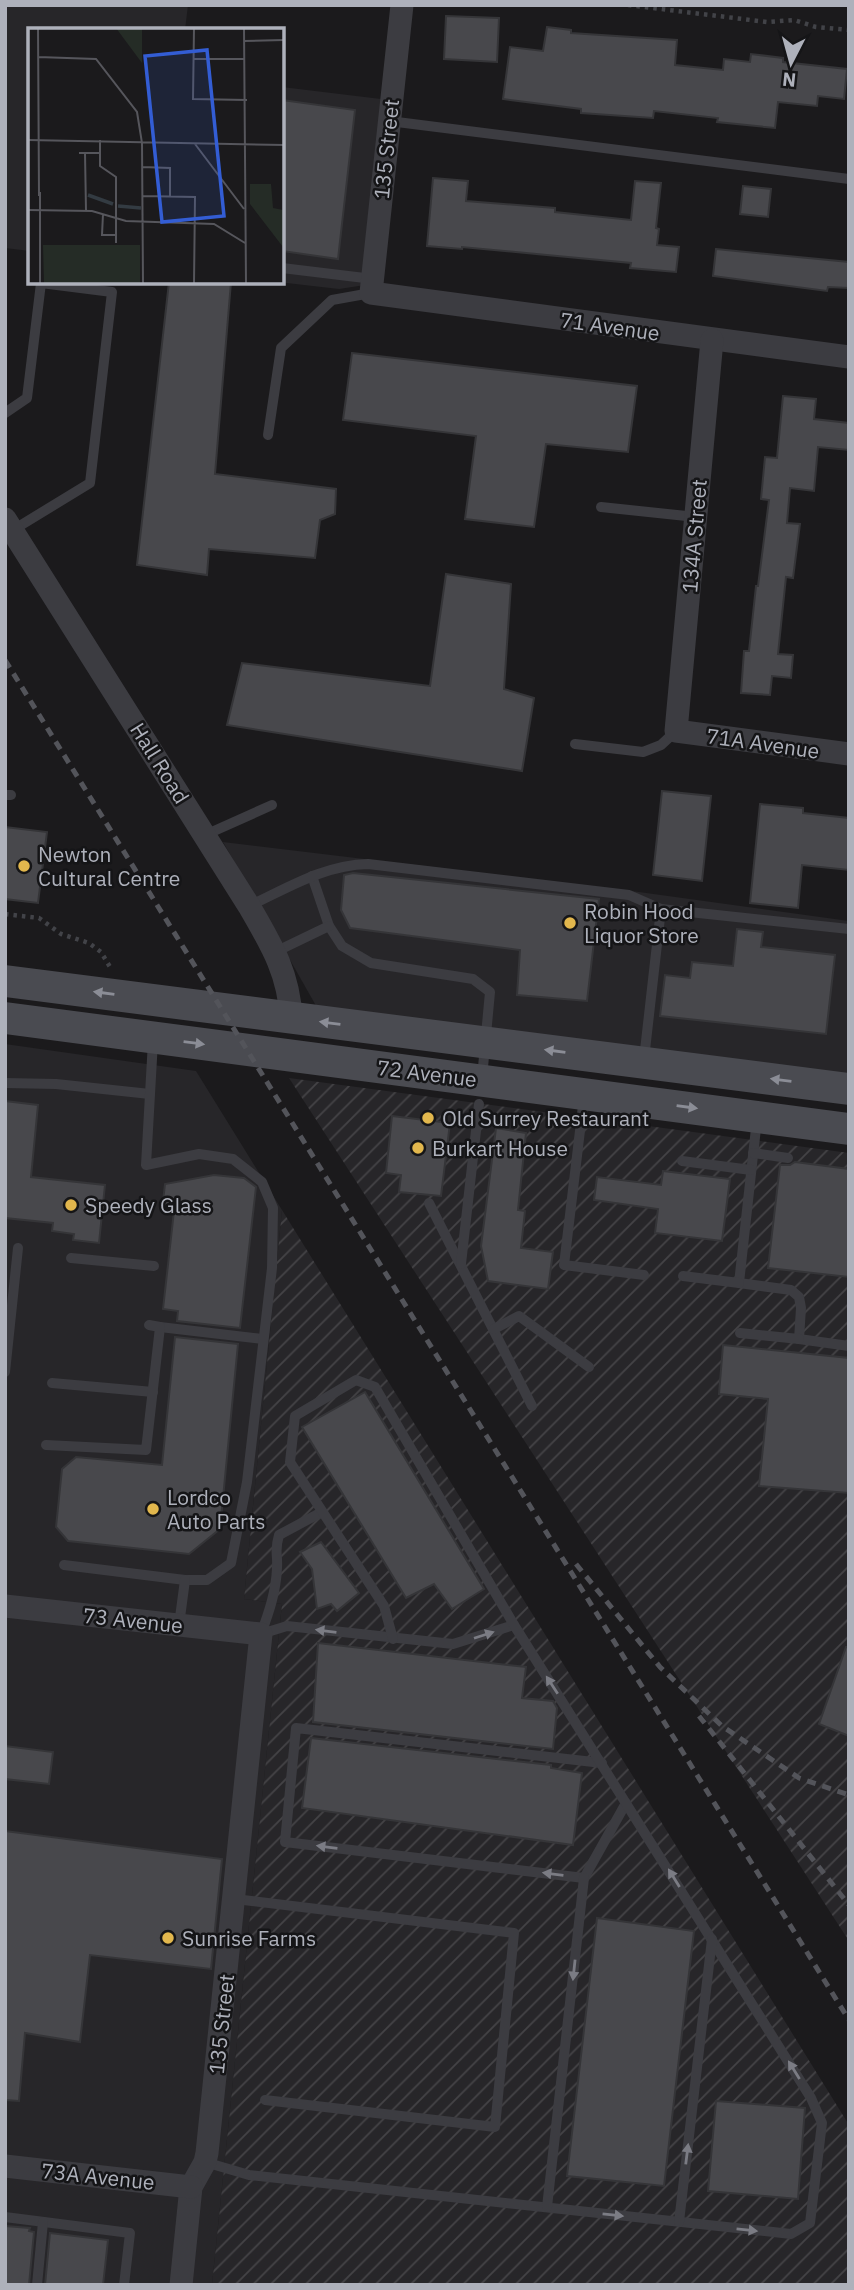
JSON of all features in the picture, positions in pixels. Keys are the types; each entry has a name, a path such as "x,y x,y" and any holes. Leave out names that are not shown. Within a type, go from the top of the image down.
{"main road":[{"name":"72 Avenue","path":"5,981 849,1089"},
{"name":"72 Avenue","path":"5,1018 153,1038 481,1092 584,1094 849,1129"}],"street":[{"name":"135 Street","path":"372,286 402,5"},
{"name":"71 Avenue","path":"372,286 712,340 849,358"},
{"name":"134A Street","path":"676,731 712,340"},
{"name":"Hall Road","path":"9,524 249,906 282,967 288,985 291,1018"},
{"name":"71A Avenue","path":"676,731 849,754"},
{"name":"73 Avenue","path":"5,1606 261,1634"},
{"name":"135 Street","path":"181,2285 191,2187 205,2162 261,1634"},
{"name":"73A Avenue","path":"5,2166 191,2187"}],"lane":[{"path":"389,121 849,179"},
{"path":"284,268 372,286"},
{"path":"5,413 27,398 41,284 112,292 90,483 9,524"},
{"path":"268,435 281,348 332,300 372,286"},
{"path":"601,508 696,517"},
{"path":"575,744 643,752 661,745 676,731"},
{"path":"205,835 272,805"},
{"path":"249,906 329,869 346,864 368,864 629,895 661,909 849,929"},
{"path":"313,876 329,926 342,946 371,963 473,979 490,992 461,1265"},
{"path":"643,1063 661,909"},
{"path":"275,952 329,926"},
{"path":"64,1565 185,1580 207,1580 231,1563 247,1482 272,1268 272,1208 262,1182 233,1159 199,1154 146,1165 153,1038"},
{"path":"5,1083 56,1084 150,1094"},
{"path":"584,1094 564,1265 644,1275"},
{"path":"738,1283 757,1117"},
{"path":"753,1153 788,1157"},
{"path":"682,1161 751,1170"},
{"path":"429,1203 533,1406"},
{"path":"5,1372 18,1248"},
{"path":"71,1258 154,1266"},
{"path":"683,1276 790,1290 799,1297 802,1308 799,1339"},
{"path":"494,1329 519,1316 589,1367"},
{"path":"46,1445 146,1450 153,1392 155,1326 263,1339"},
{"path":"740,1333 849,1346"},
{"path":"205,2162 248,2175 791,2234 810,2223 822,2123 811,2098 514,1625 375,1387 356,1380 295,1416 290,1462 384,1606 393,1639"},
{"path":"52,1384 153,1392"},
{"path":"261,1634 274,1599 277,1565 275,1550 279,1535 322,1512"},
{"path":"179,1625 185,1580"},
{"path":"261,1634 287,1626 453,1644 514,1625"},
{"path":"584,1878 285,1842 296,1728 602,1763"},
{"path":"547,2207 584,1878 626,1803"},
{"path":"235,1899 514,1933 495,2127 265,2100"},
{"path":"679,2222 712,1939"},
{"path":"5,2217 130,2233 124,2285"},
{"path":"37,2285 43,2222"}],"path":[{"path":"628,5 767,22 793,20 816,27 849,30"},
{"path":"5,914 39,918 61,934 89,943 101,952 112,974"}],"shaded area":[{"path":"5,5 188,5 185,28 28,28 28,251 5,248"},
{"path":"284,87 381,99 365,285 339,289 284,283"},
{"path":"223,842 639,892 849,921 849,1081 319,1011"},
{"path":"5,1044 196,1071 282,1210 244,1599 282,1604 212,2285 5,2285"},
{"path":"289,1078 849,1153 849,1941"},
{"path":"282,1210 849,2125 849,2285 212,2285 282,1604 244,1599"}],"building":[{"path":"446,16 499,18 497,62 444,59"},
{"path":"547,27 571,30 571,33 677,40 675,65 723,70 724,59 750,62 751,54 783,58 783,62 847,69 844,99 818,96 817,106 778,102 775,128 717,122 718,118 654,111 653,118 581,113 581,109 503,99 510,47 543,51"},
{"path":"284,100 355,110 338,259 284,251"},
{"path":"433,178 468,181 466,201 555,208 555,212 631,220 635,181 661,183 657,245 679,247 676,272 630,268 631,263 427,246"},
{"path":"743,186 771,189 768,217 740,214"},
{"path":"716,249 849,262 849,288 828,287 827,291 713,276"},
{"path":"169,284 231,284 215,474 336,489 335,514 320,520 315,558 209,549 207,575 137,565"},
{"path":"352,353 637,386 628,452 546,444 534,527 465,519 476,436 343,420"},
{"path":"783,396 816,399 814,419 849,423 849,450 818,447 814,491 790,488 787,523 800,524 793,578 786,577 778,654 793,655 791,678 772,676 770,695 741,693 744,651 749,651 769,500 761,499 765,457 777,458"},
{"path":"446,574 511,584 504,689 534,698 522,771 227,725 242,663 430,686"},
{"path":"662,791 711,796 702,881 653,875"},
{"path":"760,804 803,808 803,813 849,818 849,870 802,865 798,908 750,903"},
{"name":"Newton Cultural Centre","path":"5,827 47,832 38,903 5,899"},
{"path":"353,873 599,899 587,1001 517,995 520,950 350,928 341,910 344,875"},
{"path":"737,929 763,932 761,947 835,955 826,1034 660,1016 665,975 690,978 692,962 733,966"},
{"path":"5,1101 38,1105 31,1177 105,1185 99,1243 73,1240 74,1234 52,1231 53,1223 5,1218"},
{"name":"Burkart House","path":"392,1116 450,1123 441,1196 399,1192 401,1175 386,1173"},
{"path":"496,1128 526,1133 518,1210 525,1211 521,1248 553,1252 548,1289 488,1281 481,1246"},
{"path":"795,1162 849,1169 849,1277 768,1268 780,1165"},
{"path":"663,1171 730,1179 722,1241 655,1233 658,1209 594,1200 597,1177 661,1185"},
{"path":"214,1175 244,1178 256,1187 240,1328 177,1321 178,1311 163,1309 174,1211 162,1210 165,1184"},
{"path":"175,1337 238,1344 220,1529 189,1554 68,1541 56,1527 62,1469 76,1457 162,1465"},
{"path":"723,1345 849,1358 849,1493 759,1486 768,1399 719,1394"},
{"path":"365,1392 484,1589 452,1609 434,1584 406,1598 302,1427"},
{"path":"321,1542 359,1593 337,1611 331,1604 317,1609 312,1569 300,1552"},
{"path":"318,1643 526,1667 522,1698 553,1701 557,1708 553,1749 313,1722"},
{"path":"846,1647 849,1647 849,1736 819,1724"},
{"path":"311,1738 551,1765 551,1768 582,1773 573,1845 302,1808"},
{"path":"5,1746 53,1752 49,1784 5,1779"},
{"name":"Sunrise Farms","path":"5,1831 222,1859 211,1969 90,1955 80,2042 25,2033 19,2101 5,2100"},
{"path":"597,1918 694,1931 664,2186 567,2176"},
{"path":"716,2101 805,2108 798,2199 708,2191"},
{"path":"5,2226 30,2228 29,2231 34,2232 29,2285 5,2285"},
{"path":"50,2233 108,2240 103,2285 45,2285"}],"railway":[{"path":"5,660 849,2020"},
{"path":"576,1564 660,1667 722,1726 799,1778 849,1795"},
{"path":"699,1716 849,1905"}],"place":[{"name":"Newton Cultural Centre","path":"24,866"},
{"name":"Robin Hood Liquor Store","path":"570,923"},
{"name":"Old Surrey Restaurant","path":"428,1118"},
{"name":"Burkart House","path":"418,1148"},
{"name":"Speedy Glass","path":"71,1205"},
{"name":"Lordco Auto Parts","path":"153,1509"},
{"name":"Sunrise Farms","path":"168,1938"}]}
